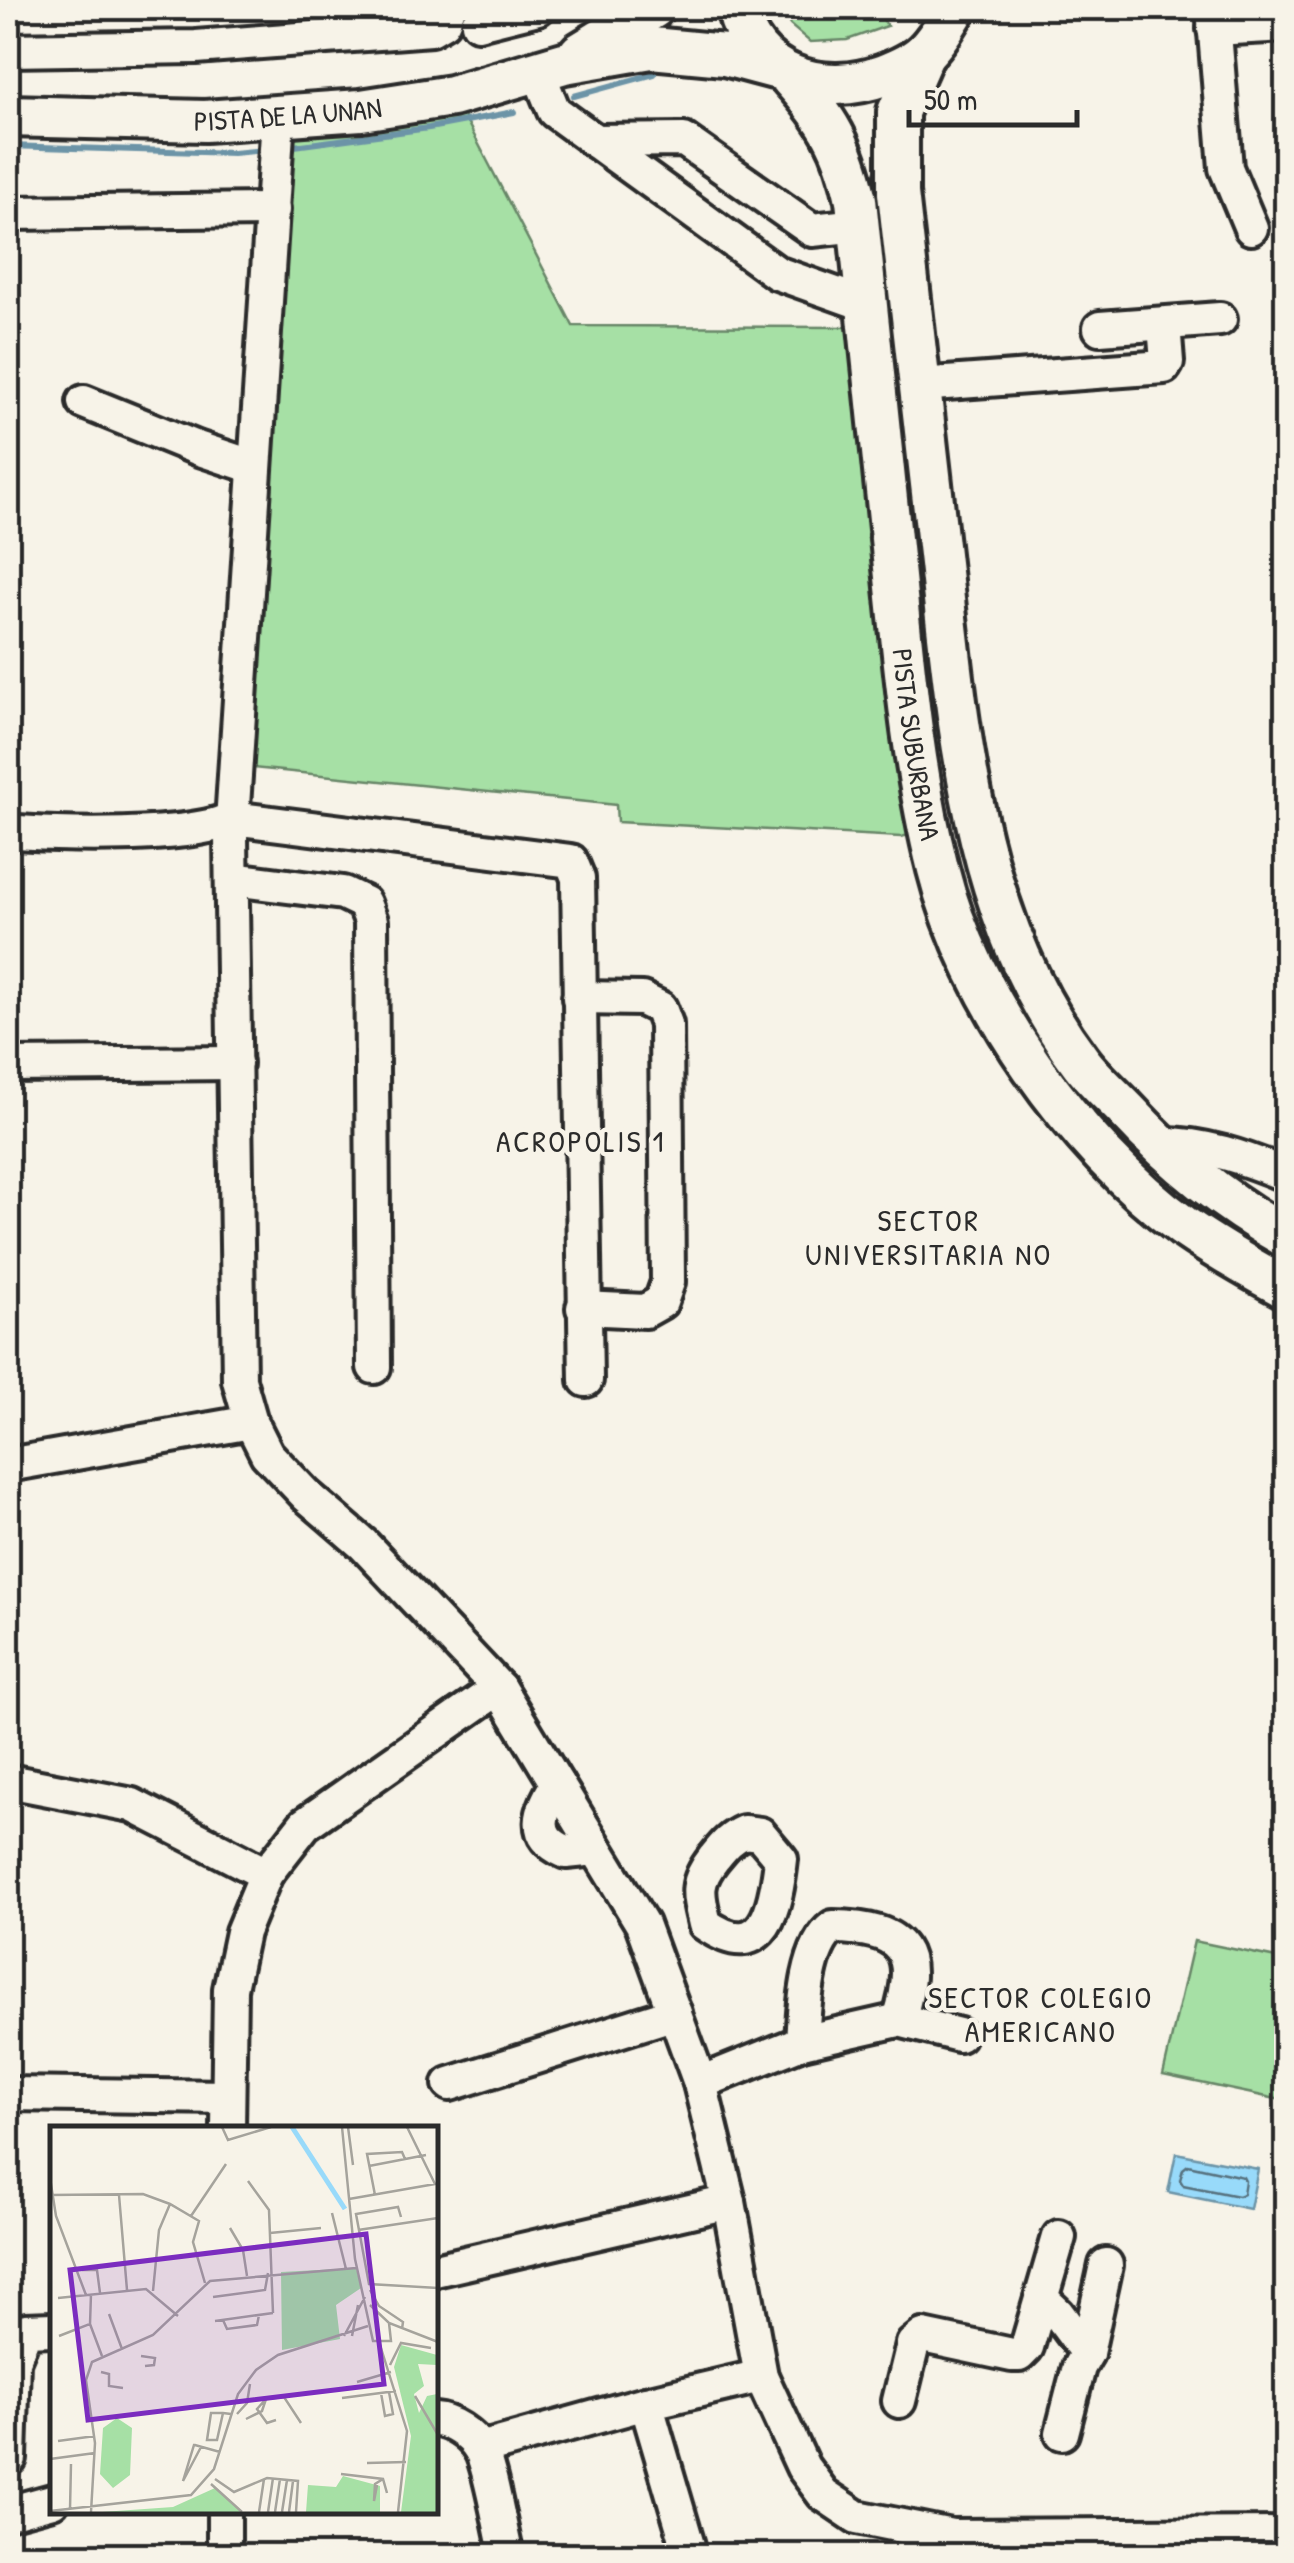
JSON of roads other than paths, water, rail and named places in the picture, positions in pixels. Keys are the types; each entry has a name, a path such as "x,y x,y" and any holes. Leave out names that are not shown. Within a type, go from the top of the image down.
{"main road":[{"name":"PISTA DE LA UNAN","path":"551,68 654,8"},
{"name":"PISTA SUBURBANA","path":"737,8 746,34 822,112 841,145 856,200 921,792 938,874 972,962 1001,1019 1041,1078 1075,1123 1129,1180 1180,1224 1286,1288"},
{"name":"PISTA SUBURBANA","path":"956,8 923,55 901,102 896,128 898,194 960,738 992,880 1042,1001 1080,1062 1193,1176 1248,1216 1286,1237"},
{"name":"PISTA DE LA UNAN","path":"8,116 205,121 276,163 361,110 452,96 551,68 651,48 725,55 830,84 862,83 923,55"}],"street":[{"path":"8,50 196,46 538,8"},
{"path":"1251,228 1226,168 1214,18 1286,24"},
{"path":"551,68 554,111 777,273 866,305"},
{"path":"595,140 684,140 812,230 859,225"},
{"path":"8,213 276,163 226,827 232,879 239,1380 251,1422 267,1454 306,1495 363,1544 499,1688 642,1924 700,2083 729,2202 761,2376 803,2467 824,2494 857,2517 952,2536 1286,2534"},
{"path":"777,273 812,230"},
{"path":"1100,328 1220,320"},
{"path":"920,384 1164,367 1164,324"},
{"path":"84,402 254,468"},
{"path":"8,831 148,833 226,827 571,861 578,878 586,1380"},
{"path":"232,879 344,893 364,903 371,921 374,1367"},
{"path":"579,998 642,999 660,1008 666,1024 668,1282 661,1302 645,1311 584,1308"},
{"path":"8,1065 235,1062"},
{"path":"1158,1144 1184,1143 1248,1159 1286,1175"},
{"path":"8,1465 251,1422"},
{"path":"8,2094 228,2112 230,1989 242,1932 266,1874 305,1824 499,1688"},
{"path":"8,1781 132,1806 266,1874"},
{"path":"802,2042 805,2004 818,1944 833,1927 860,1927 899,1944 910,1961 899,2020"},
{"path":"762,1929 818,1944"},
{"path":"450,2084 674,2013"},
{"path":"700,2083 802,2042 899,2020 959,2035"},
{"path":"438,2269 729,2202"},
{"path":"899,2401 914,2344 922,2336 1019,2355 1027,2347 1059,2237"},
{"path":"1062,2434 1087,2352 1106,2264"},
{"path":"1041,2298 1087,2352"},
{"path":"10,2458 12,2361 26,2330 50,2330"},
{"path":"480,2449 761,2376"},
{"path":"646,2403 691,2556"},
{"path":"438,2420 460,2430 480,2449 507,2556"},
{"path":"8,2513 50,2502"},
{"path":"224,2513 224,2556"}],"water":[{"path":"1176,2153 1258,2169 1250,2209 1168,2192"}],"waterway":[{"path":"574,96 654,74"},
{"path":"287,147 514,112"},
{"path":"8,146 233,153 265,150"}],"district":[{"name":"ACROPOLIS 1","path":"581,1141"},
{"name":"SECTOR UNIVERSITARIA NO","path":"929,1237"},
{"name":"SECTOR COLEGIO AMERICANO","path":"1041,2014"}]}
